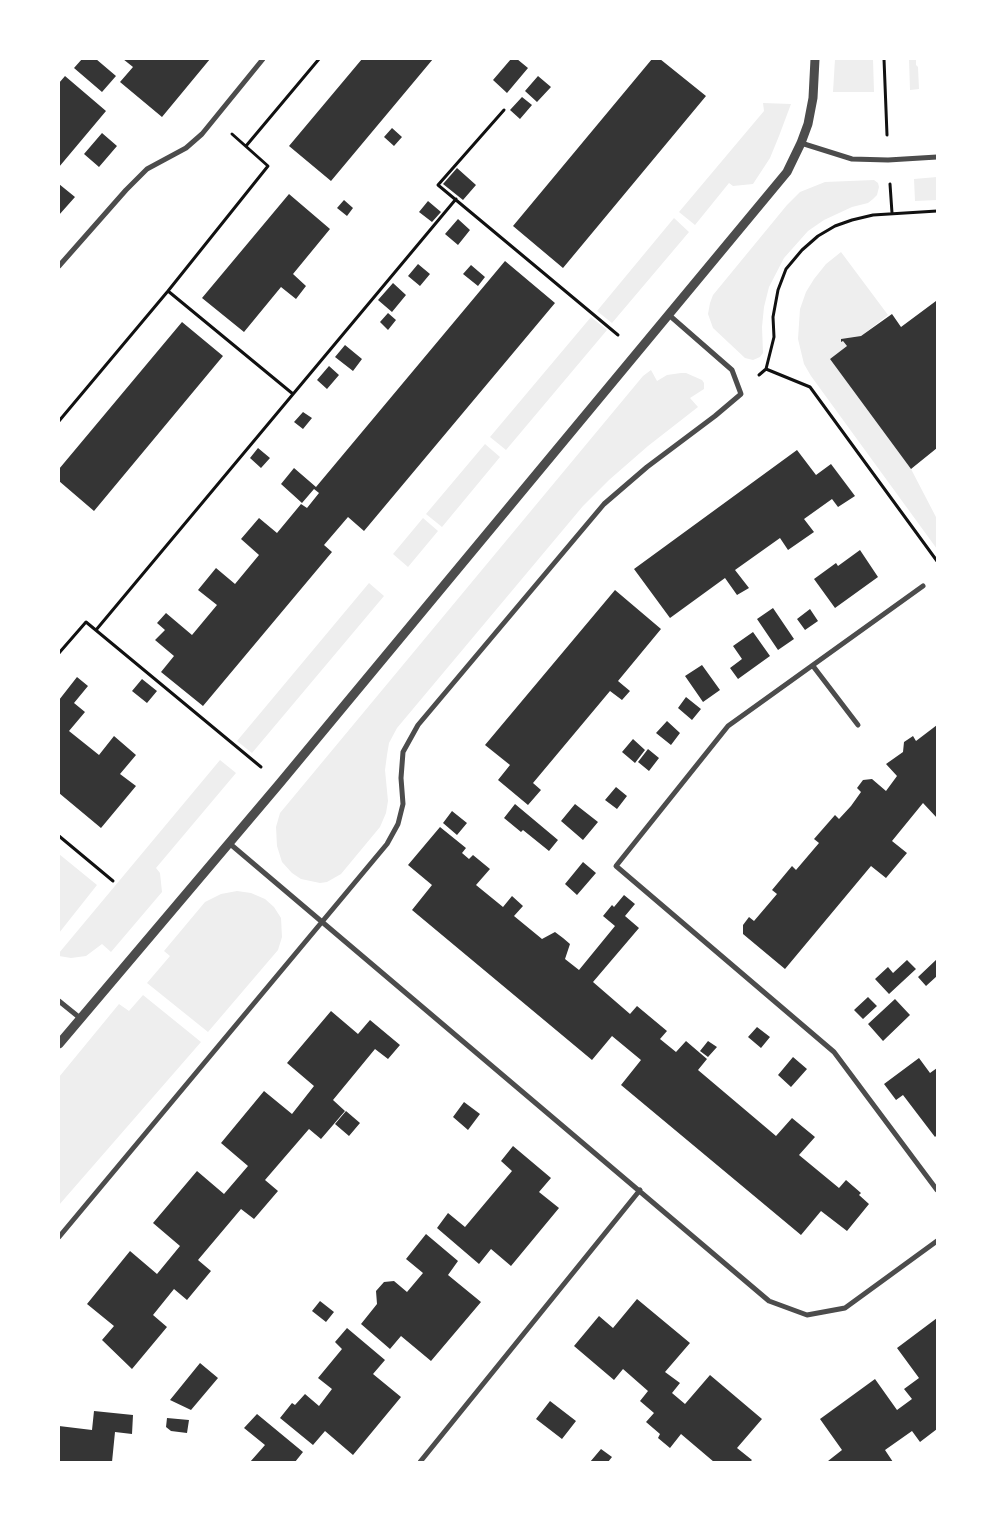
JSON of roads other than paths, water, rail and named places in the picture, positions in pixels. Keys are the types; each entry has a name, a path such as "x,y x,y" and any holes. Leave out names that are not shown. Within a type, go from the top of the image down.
{"street":[{"path":"59,266 147,169 186,148 202,134 263,59"},
{"path":"59,1044 280,783 787,172 808,124 813,98 815,59"},
{"path":"801,143 852,159 888,160 937,157"},
{"path":"59,1237 387,844 398,824 403,804 401,778 403,752 418,726 604,504 647,467 742,394 732,370 669,316"},
{"path":"923,586 728,726 616,866 834,1052 937,1190"},
{"path":"813,666 858,725"},
{"path":"229,843 769,1301 807,1315 846,1308 937,1241"},
{"path":"59,1001 80,1018"},
{"path":"420,1462 640,1190"}]}
